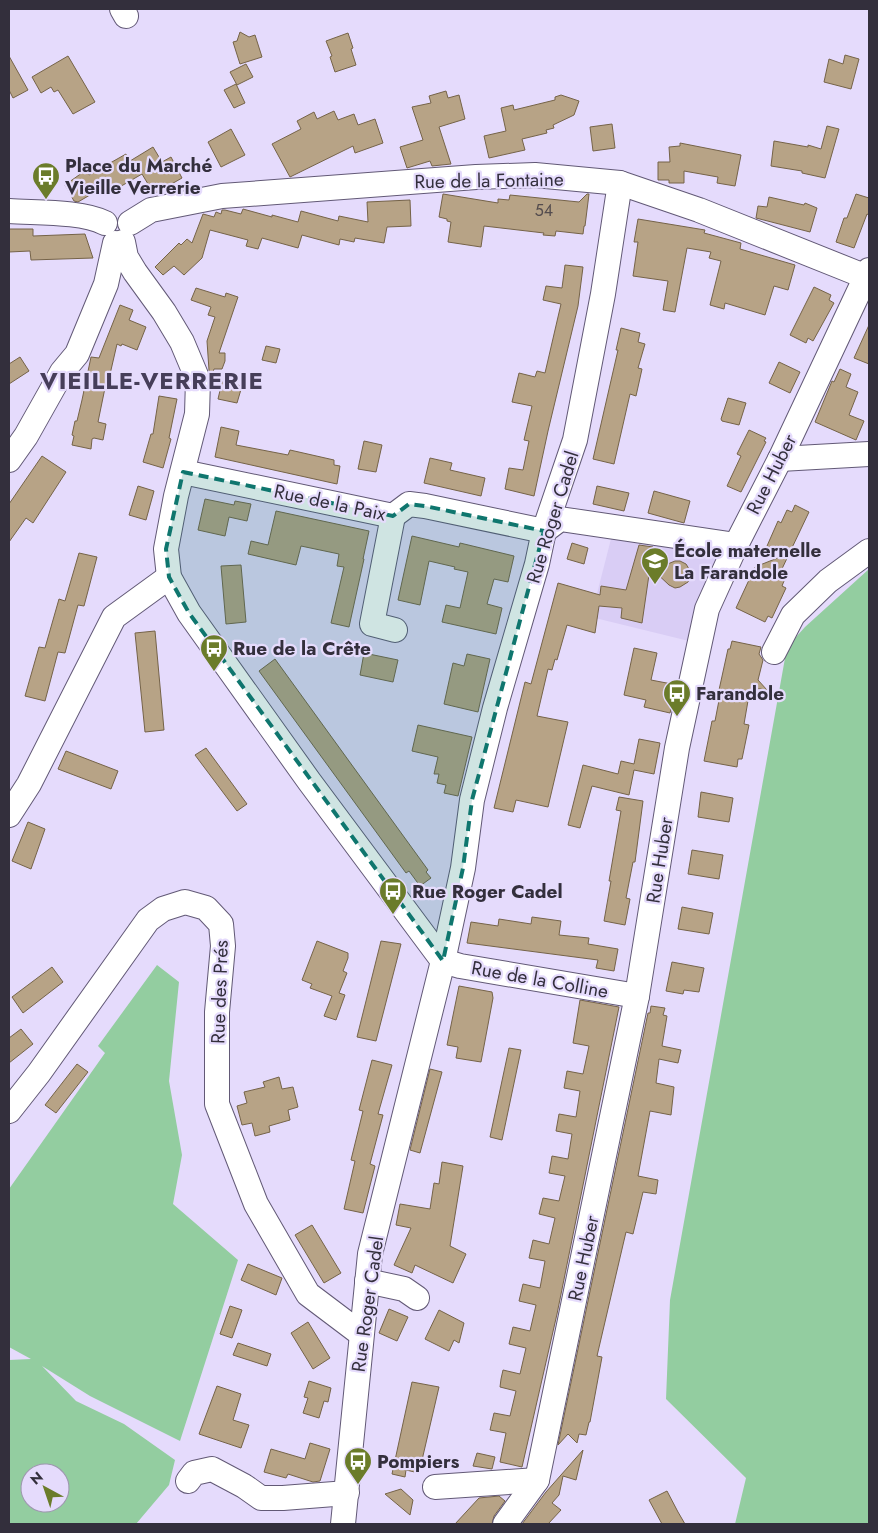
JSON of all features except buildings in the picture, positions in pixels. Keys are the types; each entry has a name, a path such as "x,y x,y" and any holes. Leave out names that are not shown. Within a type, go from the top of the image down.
{"street":[{"name":"Rue de la Fontaine","path":"118,233 151,210 222,196 476,177 535,175 620,183 699,210 868,275"},
{"name":"Rue Roger Cadel","path":"343,1524 370,1254 443,961 463,868 472,800 495,708 537,564 544,531 575,440 603,294 620,183"},
{"path":"9,211 96,219 118,233 126,257 182,342 198,380 198,414 176,496 166,549 169,577 189,613 309,781 443,961"},
{"path":"9,460 26,436 62,372 76,354 106,284 118,233"},
{"name":"Rue Huber","path":"505,1524 537,1480 637,996 677,748 707,609 736,545 868,275"},
{"path":"780,458 869,454"},
{"name":"Rue de la Paix","path":"183,472 393,516 409,504 544,531"},
{"path":"393,516 372,624 395,630"},
{"path":"544,531 560,519 736,545"},
{"path":"774,652 793,615 828,581 869,551"},
{"path":"9,815 29,784 114,617 169,577"},
{"name":"Rue des Prés","path":"9,1112 148,920 163,909 185,902 206,908 221,924 224,946 217,1012 217,1104 256,1204 308,1294 361,1334"},
{"name":"Rue de la Colline","path":"443,961 460,966 637,996"},
{"path":"367,1281 404,1289 417,1298"},
{"path":"188,1481 194,1473 212,1469 244,1486 261,1498 347,1493"},
{"path":"435,1487 537,1480"}],"highlighted area":[{"path":"183,472 393,516 409,504 544,531 472,800 463,868 443,961 189,613 169,577 166,549"}],"shaded area":[{"name":"École maternelle La Farandole","path":"612,535 720,553 693,642 591,617"}],"green space":[{"path":"869,569 869,1524 735,1524 746,1478 666,1399 670,1300 787,647 805,627"},
{"path":"157,965 179,982 169,1081 182,1155 173,1204 238,1260 180,1441 90,1396 42,1366 76,1401 124,1424 175,1460 169,1485 136,1524 9,1524 9,1360 31,1359 9,1347 9,1189 105,1053 98,1046"}],"place":[{"name":"Place du Marché Vieille Verrerie","path":"46,200"},
{"name":"École maternelle La Farandole","path":"655,585"},
{"name":"Rue de la Crête","path":"214,672"},
{"name":"Farandole","path":"677,717"},
{"name":"Rue Roger Cadel","path":"393,915"},
{"name":"Pompiers","path":"358,1485"}],"district":[{"name":"VIEILLE-VERRERIE","path":"152,381"}]}
